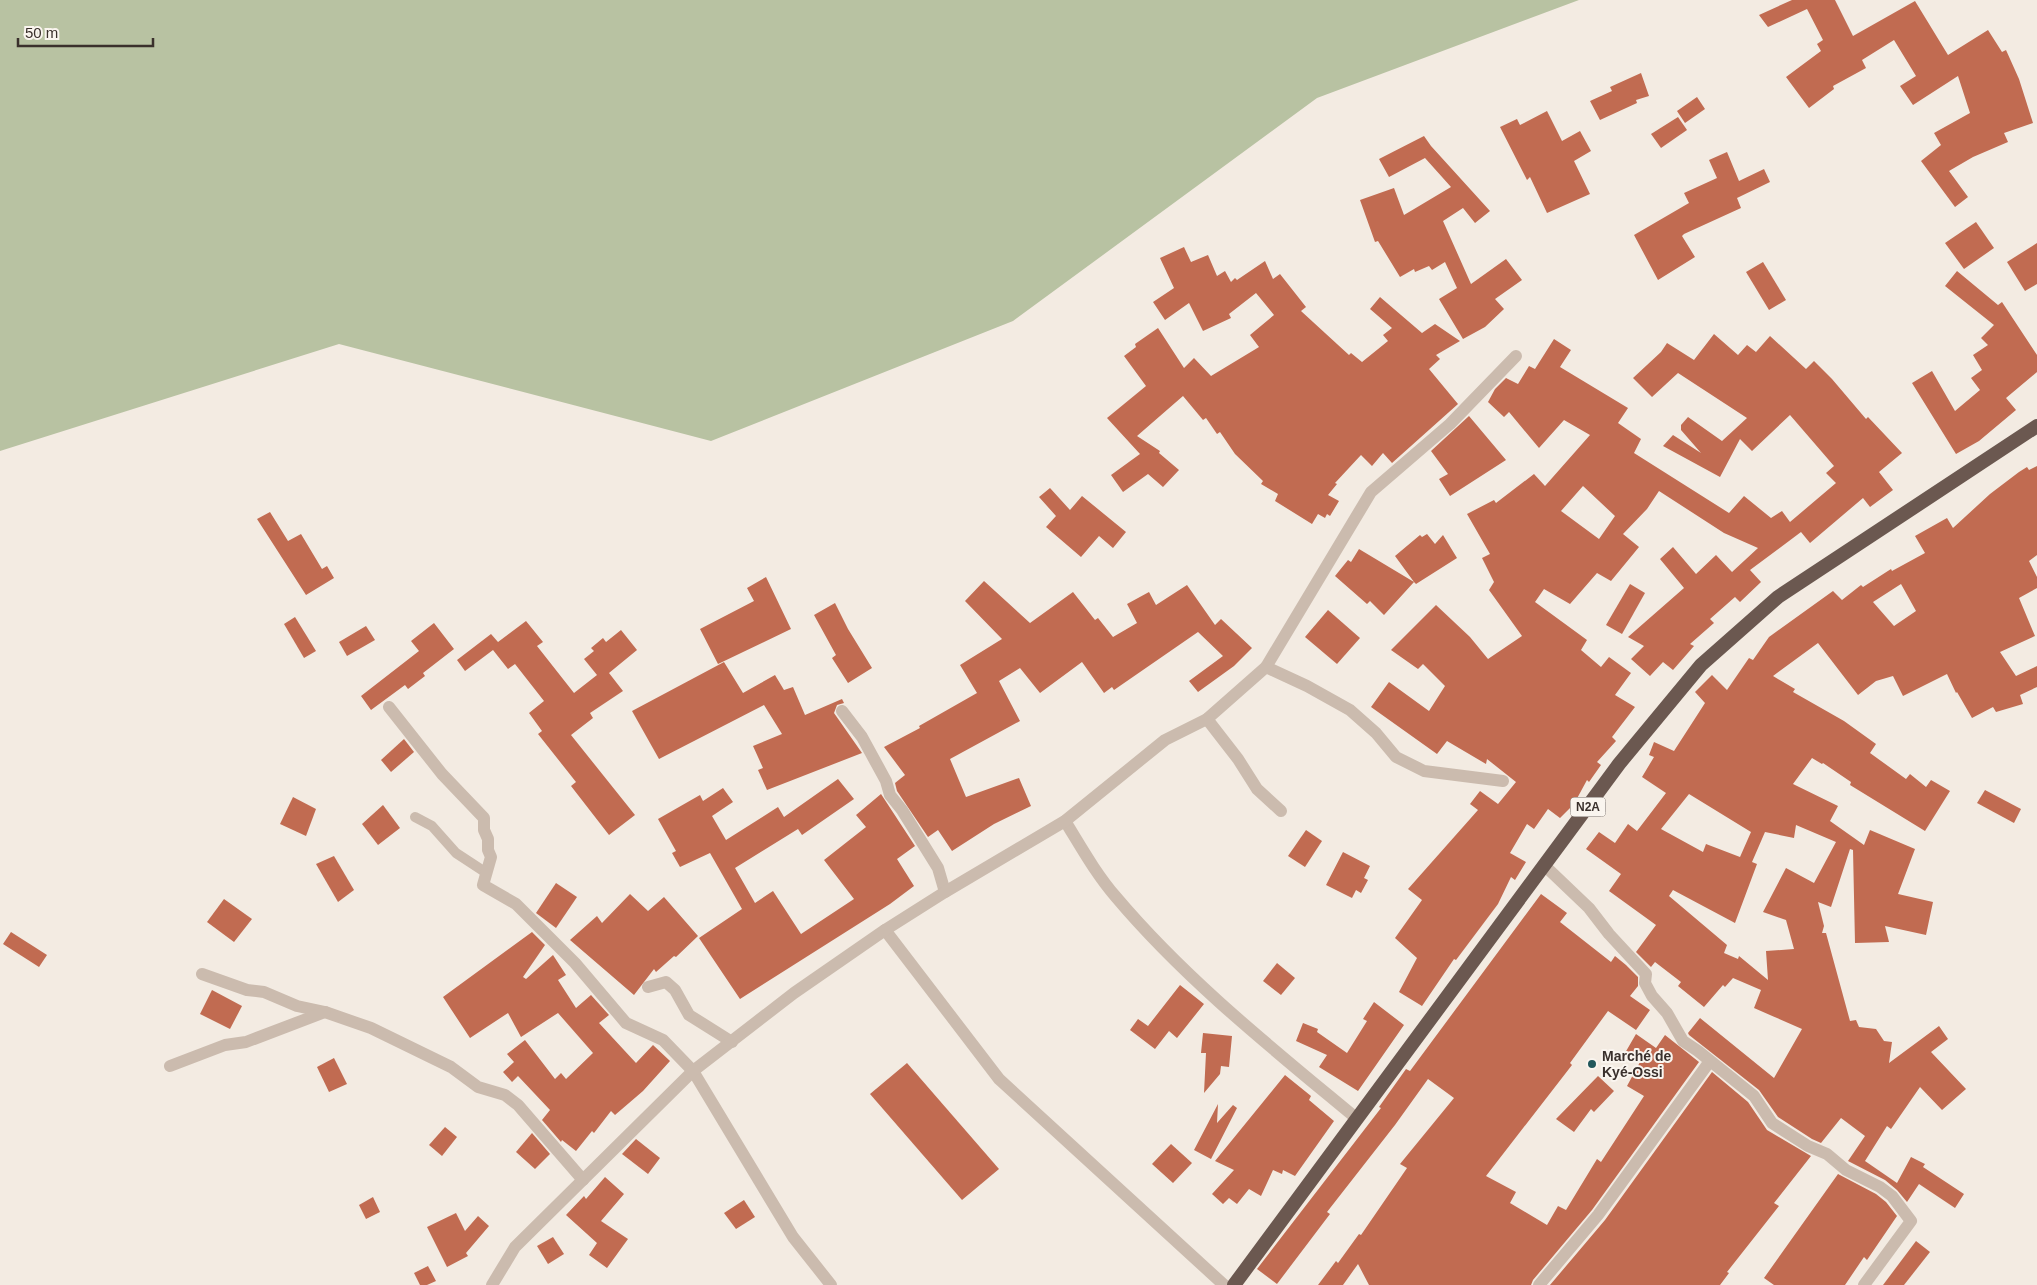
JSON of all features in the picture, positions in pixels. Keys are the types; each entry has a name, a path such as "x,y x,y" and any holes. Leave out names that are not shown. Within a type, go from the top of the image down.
{"highway":[{"name":"N2A","path":"1234,1285 1619,764 1701,665 1778,597 2037,426"}],"street":[{"path":"492,1285 515,1247 693,1071 794,993 885,930 1065,821 1165,740 1207,719 1266,667 1371,492 1450,424 1516,356"},
{"path":"1266,667 1307,686 1350,710 1376,733 1396,757 1424,771 1504,781"},
{"path":"389,707 442,774 484,818 484,830 488,839 488,850 491,857 485,872 483,885 516,904 575,963 626,1023 663,1040 693,1071 793,1237 831,1285"},
{"path":"842,711 862,737 886,781 890,795 902,810 938,868 945,892"},
{"path":"1207,719 1238,759 1258,789 1281,811"},
{"path":"1065,821 1115,896 1152,937 1242,1023 1356,1118"},
{"path":"1545,866 1589,908 1609,934 1646,974 1645,983 1652,996 1667,1013 1683,1041 1754,1096 1772,1123 1808,1146 1827,1154 1846,1170 1880,1187 1892,1196 1911,1221 1864,1285"},
{"path":"885,930 999,1080 1224,1285"},
{"path":"202,974 247,990 264,992 297,1006 325,1012 371,1028 451,1067 478,1087 505,1094 518,1105 584,1180"},
{"path":"648,987 666,982 675,990 690,1015 732,1042"},
{"path":"170,1066 225,1045 246,1042 325,1012"},
{"path":"1539,1285 1598,1215 1710,1062"}],"lane":[{"path":"415,817 432,826 456,853 485,872"}],"green space":[{"path":"0,0 1579,0 1317,98 1013,321 711,441 339,344 0,451"}],"building":[{"path":"1792,0 1835,0 1853,36 1915,1 1948,55 1988,30 2002,52 2006,50 2019,79 2033,123 2004,133 2008,142 1973,157 1949,171 1968,197 1955,207 1921,161 1941,145 1934,133 1970,113 1958,76 1913,105 1900,86 1916,76 1894,40 1862,60 1866,68 1833,86 1834,89 1809,108 1786,77 1821,51 1817,44 1823,40 1807,9 1768,27 1759,15"},
{"path":"1641,73 1649,96 1636,100 1637,103 1600,120 1590,101 1612,91 1610,87"},
{"path":"1697,97 1705,109 1685,123 1677,111"},
{"path":"1547,111 1562,141 1580,131 1591,151 1574,161 1590,194 1547,213 1530,177 1527,180 1500,127 1517,119 1520,125"},
{"path":"1678,117 1687,130 1661,148 1651,134"},
{"path":"1424,136 1490,211 1475,223 1463,208 1443,221 1471,284 1506,259 1522,280 1495,299 1504,309 1485,327 1463,339 1439,299 1457,288 1445,262 1432,270 1429,266 1415,272 1414,269 1400,277 1378,241 1375,242 1360,200 1394,188 1404,215 1451,187 1425,158 1389,177 1379,159"},
{"path":"1727,152 1739,181 1764,169 1770,182 1737,198 1741,208 1684,234 1682,236 1695,257 1658,280 1634,235 1689,203 1684,193 1717,178 1709,160"},
{"path":"1976,222 1994,248 1964,269 1945,243"},
{"path":"2037,243 2037,284 2025,291 2007,262"},
{"path":"1184,247 1191,262 1208,255 1217,276 1225,271 1231,282 1265,261 1273,279 1280,274 1306,307 1301,311 1349,355 1351,353 1362,362 1388,341 1383,335 1392,328 1370,309 1380,297 1422,333 1435,324 1460,341 1436,355 1440,359 1429,369 1458,404 1392,463 1383,453 1372,466 1361,455 1335,483 1337,484 1328,495 1339,501 1330,516 1327,514 1325,518 1318,514 1312,524 1275,501 1278,494 1261,484 1263,481 1235,454 1220,432 1217,434 1206,418 1203,420 1183,396 1137,436 1160,451 1159,453 1179,470 1163,487 1148,474 1123,492 1111,475 1140,454 1107,418 1146,386 1124,356 1136,347 1135,344 1158,328 1184,368 1194,358 1211,376 1259,347 1250,335 1274,315 1256,293 1229,314 1231,318 1203,331 1189,303 1165,320 1153,302 1174,288 1160,258"},
{"path":"1763,262 1786,300 1769,310 1746,272"},
{"path":"1957,271 1998,305 2002,302 2037,355 2037,372 2006,398 2016,410 1979,441 1956,454 1912,383 1932,371 1955,411 1980,390 1971,378 1982,370 1973,355 1988,345 1981,338 1994,325 1945,286"},
{"path":"1714,334 1738,355 1747,345 1756,352 1770,336 1806,369 1814,361 1866,419 1868,417 1902,453 1879,472 1893,490 1870,507 1863,498 1810,543 1801,532 1750,570 1761,582 1740,602 1735,597 1710,619 1714,623 1690,644 1694,646 1673,670 1663,662 1650,676 1631,659 1644,646 1628,637 1684,588 1660,559 1673,547 1696,574 1716,555 1732,572 1758,548 1724,533 1659,491 1647,509 1623,534 1639,547 1611,581 1597,573 1570,604 1544,589 1535,602 1587,640 1581,650 1601,667 1609,657 1631,673 1615,695 1635,707 1612,737 1616,741 1597,762 1601,765 1589,782 1587,780 1574,804 1560,818 1548,809 1534,829 1527,824 1510,853 1526,862 1515,880 1511,877 1498,904 1456,960 1454,959 1422,1006 1399,992 1417,958 1395,938 1422,900 1408,889 1478,810 1470,804 1480,791 1498,804 1516,782 1487,759 1486,764 1447,741 1437,754 1371,707 1389,682 1429,711 1445,686 1423,664 1418,669 1391,650 1436,605 1470,637 1488,659 1522,636 1489,590 1494,582 1482,558 1490,554 1467,514 1494,500 1496,503 1534,474 1545,486 1590,435 1564,420 1539,448 1509,412 1504,417 1488,402 1495,389 1506,378 1518,384 1529,366 1535,369 1554,339 1571,350 1560,367 1628,408 1618,423 1641,439 1634,453 1729,513 1744,496 1771,518 1782,511 1790,522 1836,483 1826,473 1834,466 1790,415 1752,451 1740,439 1720,477 1663,446 1673,435 1701,453 1681,430 1681,425 1688,417 1722,441 1747,418 1678,373 1652,397 1633,378 1661,352 1667,343 1694,360","holes":["1583,486 1615,516 1599,539 1561,511"]},
{"path":"1469,416 1506,460 1450,496 1439,479 1448,474 1431,451"},
{"path":"2037,466 2037,555 2029,561 2037,577 2037,588 2019,598 2035,636 2000,652 2016,676 2037,666 2037,687 2020,695 2023,704 1996,712 1993,707 1972,718 1956,693 1947,674 1903,696 1893,676 1876,681 1858,695 1818,643 1773,676 1795,689 1793,692 1844,721 1876,744 1870,753 1906,779 1910,774 1926,787 1931,780 1950,791 1925,831 1850,785 1851,782 1823,763 1812,758 1793,784 1838,806 1830,821 1864,845 1870,830 1915,849 1898,894 1933,902 1926,935 1885,926 1889,942 1855,943 1853,850 1850,849 1831,907 1818,902 1824,926 1822,933 1826,933 1850,1021 1856,1020 1859,1027 1876,1029 1884,1041 1892,1042 1889,1063 1939,1026 1948,1039 1931,1052 1966,1089 1942,1110 1920,1087 1891,1129 1887,1126 1865,1161 1897,1183 1911,1157 1925,1164 1923,1167 1964,1194 1955,1208 1919,1184 1907,1202 1885,1180 1848,1161 1865,1136 1841,1118 1821,1143 1812,1139 1778,1117 1759,1090 1689,1035 1688,1033 1700,1018 1774,1078 1802,1029 1754,1008 1761,990 1733,978 1725,987 1723,985 1704,1007 1678,986 1681,982 1655,962 1651,967 1636,952 1656,925 1609,891 1621,874 1586,849 1599,832 1615,843 1628,824 1637,831 1666,793 1642,777 1654,757 1649,755 1654,742 1674,751 1705,703 1695,692 1712,675 1727,690 1749,658 1753,660 1769,637 1833,591 1842,600 1861,585 1863,587 1891,569 1892,571 1925,553 1915,536 1947,518 1953,528 1990,494 2027,467 2029,470","holes":["1901,584 1916,611 1894,626 1873,602","1689,794 1751,832 1740,857 1706,844 1703,852 1661,829","1796,825 1836,842 1814,883 1786,868 1763,912 1786,920 1794,949 1766,951 1768,980 1739,956 1738,959 1724,953 1727,945 1669,896 1673,890 1735,923 1757,864 1752,862 1765,832 1794,838"]},
{"path":"1050,488 1070,510 1082,496 1126,532 1113,548 1099,536 1081,557 1046,527 1056,516 1039,497"},
{"path":"270,512 288,541 301,534 322,569 327,566 334,578 306,595 257,519"},
{"path":"1427,534 1435,544 1443,535 1457,558 1416,584 1395,556 1420,535 1422,537"},
{"path":"1359,549 1414,582 1384,615 1370,601 1367,604 1335,576 1348,560 1351,562"},
{"path":"766,577 791,629 718,664 700,629 754,601 747,588"},
{"path":"984,581 1030,623 1073,592 1095,620 1098,618 1113,637 1137,623 1127,604 1149,592 1156,605 1187,585 1215,625 1221,619 1252,648 1234,666 1198,692 1189,681 1223,656 1198,632 1114,690 1112,687 1104,693 1082,662 1040,693 1020,668 999,681 1020,721 950,759 966,797 1019,778 1031,806 994,824 952,851 938,830 928,837 897,791 895,783 905,775 884,747 920,728 919,726 977,693 960,665 1002,639 965,601"},
{"path":"1630,584 1645,593 1622,634 1606,625"},
{"path":"835,603 848,629 872,668 848,683 832,658 836,655 814,615"},
{"path":"1328,610 1360,638 1337,664 1305,637"},
{"path":"295,617 316,651 304,658 284,624"},
{"path":"526,621 543,642 537,646 574,693 597,675 584,659 594,651 591,648 603,638 606,642 621,630 637,650 609,673 623,691 590,713 593,718 571,735 635,815 609,835 571,786 576,782 538,734 542,731 529,713 544,701 515,664 508,669 493,650 465,671 457,660 491,634 498,642"},
{"path":"434,623 454,649 423,673 425,676 408,689 405,685 371,710 361,696 419,651 411,641"},
{"path":"366,626 375,640 347,656 339,642"},
{"path":"724,662 743,693 775,675 784,690 793,687 805,715 842,699 844,703 837,705 834,713 862,753 767,790 758,770 763,768 753,746 782,734 764,705 659,759 632,711"},
{"path":"404,739 414,752 391,772 381,760"},
{"path":"838,779 854,799 802,835 798,829 735,868 755,903 773,891 801,934 854,899 824,860 866,827 856,815 881,794 915,846 897,859 914,886 890,904 740,999 699,938 742,909 710,853 680,867 672,853 676,851 658,819 700,795 703,801 723,788 733,802 712,816 726,840 778,807 784,817"},
{"path":"1985,790 2021,809 2014,823 1977,803"},
{"path":"293,797 316,809 306,836 280,824"},
{"path":"383,805 400,828 378,845 362,824"},
{"path":"1306,830 1322,841 1305,867 1288,856"},
{"path":"1343,852 1370,866 1364,878 1368,880 1361,893 1356,890 1352,898 1326,885"},
{"path":"334,856 354,890 338,902 316,864"},
{"path":"556,883 577,897 556,928 536,913"},
{"path":"630,894 648,911 664,897 698,936 676,957 674,956 656,972 654,969 634,995 570,940 597,916 602,923"},
{"path":"1541,894 1567,913 1560,922 1611,962 1615,956 1638,977 1638,986 1630,996 1650,1010 1636,1030 1608,1011 1570,1063 1572,1065 1486,1176 1516,1192 1510,1203 1547,1225 1558,1206 1566,1210 1597,1159 1601,1162 1644,1096 1627,1086 1640,1062 1625,1053 1636,1034 1656,1048 1665,1035 1699,1062 1592,1210 1533,1280 1531,1285 1369,1285 1358,1264 1343,1285 1318,1285 1336,1261 1338,1263 1359,1234 1361,1235 1407,1168 1400,1164 1454,1098 1428,1079 1395,1125 1327,1212 1330,1214 1277,1284 1257,1269 1381,1108 1379,1107 1406,1069 1410,1071"},
{"path":"224,899 252,919 234,942 207,922"},
{"path":"11,932 47,955 39,967 3,944"},
{"path":"532,932 545,945 523,977 526,979 553,955 566,975 558,980 576,1008 591,995 609,1015 599,1023 636,1063 653,1045 670,1061 643,1091 615,1115 611,1111 594,1133 592,1131 576,1151 562,1140 561,1142 542,1120 550,1110 518,1076 512,1082 503,1072 514,1062 507,1054 525,1040 555,1079 561,1073 566,1079 593,1053 558,1013 521,1037 508,1013 470,1038 443,997"},
{"path":"1277,963 1295,978 1281,995 1263,981"},
{"path":"1180,985 1204,1004 1177,1038 1169,1031 1155,1049 1130,1030 1138,1019 1148,1026"},
{"path":"212,990 242,1006 230,1029 200,1014"},
{"path":"1374,1002 1404,1025 1358,1091 1319,1067 1327,1055 1296,1041 1303,1023 1318,1029 1317,1032 1347,1053 1367,1021 1363,1019"},
{"path":"1203,1033 1232,1036 1229,1067 1221,1066 1220,1074 1204,1093 1206,1053 1201,1053"},
{"path":"334,1058 347,1084 329,1092 317,1067"},
{"path":"907,1063 999,1169 962,1200 870,1094"},
{"path":"1712,1072 1748,1102 1767,1130 1811,1156 1774,1203 1779,1206 1727,1272 1729,1273 1720,1285 1550,1285 1605,1220"},
{"path":"1285,1075 1311,1096 1309,1100 1334,1121 1295,1176 1283,1170 1282,1174 1273,1170 1261,1196 1249,1189 1237,1204 1229,1198 1223,1204 1212,1194 1234,1170 1215,1161"},
{"path":"1598,1076 1614,1091 1594,1112 1591,1109 1574,1132 1556,1119"},
{"path":"1218,1104 1217,1123 1233,1105 1237,1108 1211,1159 1194,1150"},
{"path":"445,1127 457,1137 442,1156 429,1145"},
{"path":"532,1133 550,1154 535,1169 516,1152"},
{"path":"636,1139 660,1158 648,1174 622,1154"},
{"path":"1171,1144 1192,1163 1173,1183 1152,1164"},
{"path":"1838,1174 1876,1194 1886,1202 1897,1216 1867,1260 1864,1257 1845,1285 1774,1285 1764,1278"},
{"path":"605,1177 624,1194 601,1221 628,1239 607,1268 589,1255 597,1243 566,1215 584,1196 586,1199"},
{"path":"373,1197 380,1212 366,1219 359,1205"},
{"path":"744,1200 755,1217 736,1229 724,1213"},
{"path":"456,1213 465,1231 478,1216 489,1226 466,1253 468,1256 447,1267 427,1227"},
{"path":"553,1237 564,1254 548,1264 537,1246"},
{"path":"1916,1241 1930,1252 1904,1285 1883,1285"},
{"path":"428,1266 436,1281 427,1285 420,1285 414,1273"}],"place":[{"name":"Marché de Kyé-Ossi","path":"1592,1064"}]}
